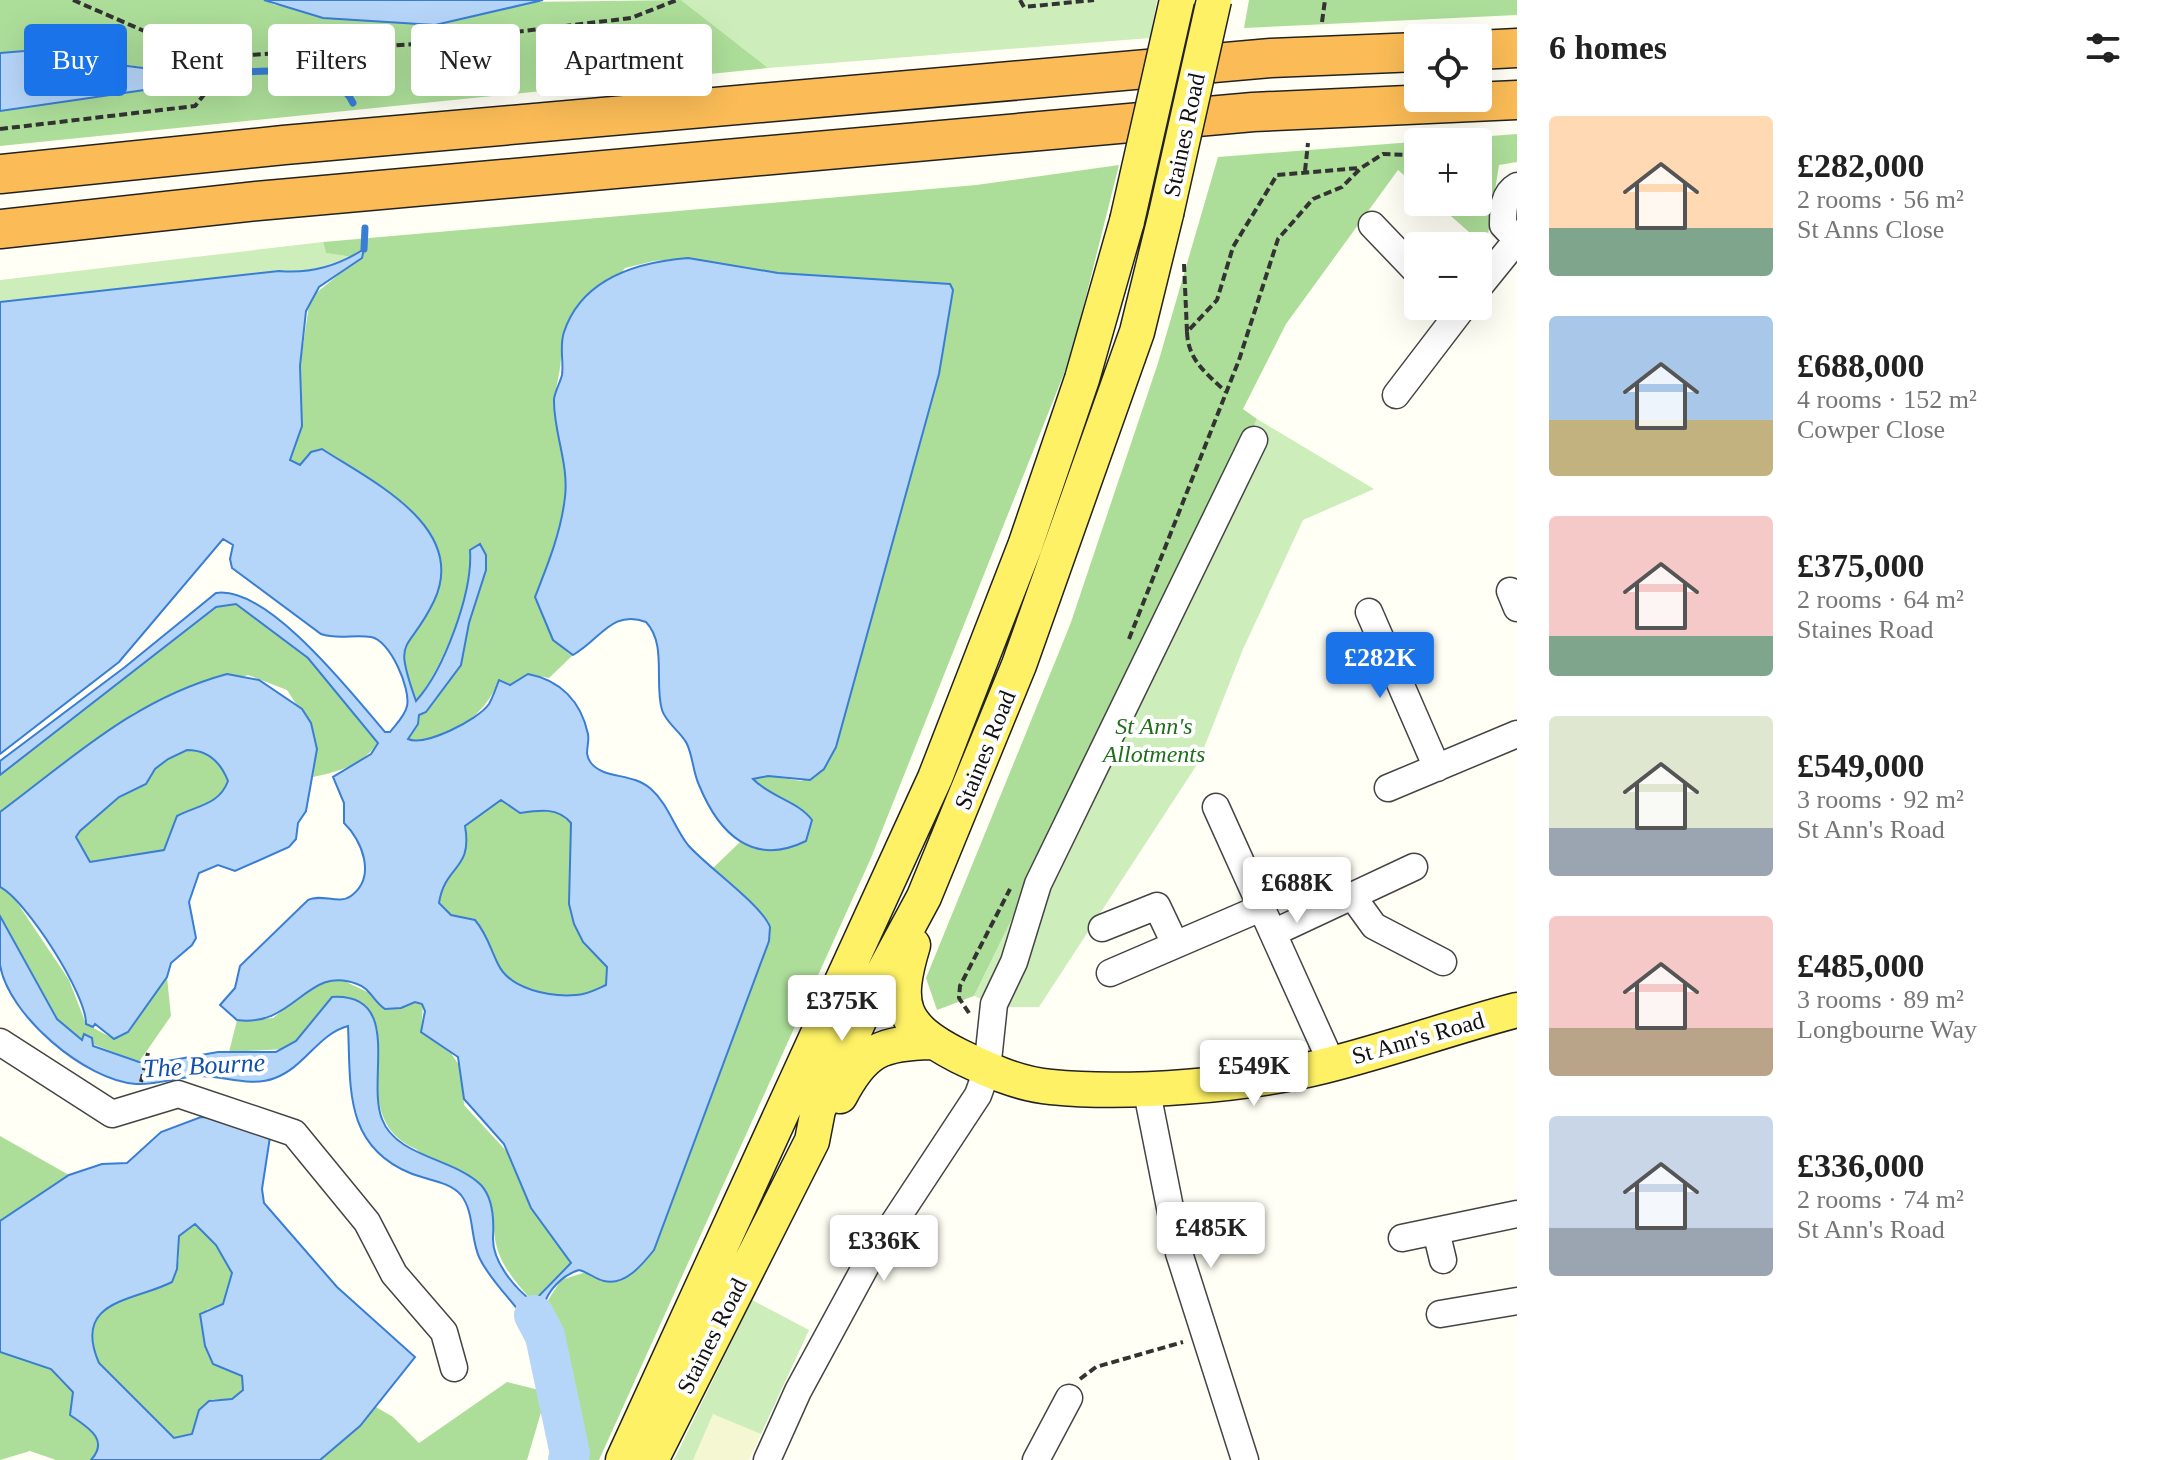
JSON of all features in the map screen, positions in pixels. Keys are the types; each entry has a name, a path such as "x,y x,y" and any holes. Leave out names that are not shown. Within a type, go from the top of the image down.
{"highway":[{"path":"1492,49 1517,48"},
{"path":"0,174 284,145 1271,58 1404,53"},
{"path":"0,229 273,199 1253,112 1517,100"}],"main road":[{"name":"Staines Road","path":"623,1460 935,778 1025,546 1082,379 1127,221 1177,0"},
{"name":"Staines Road","path":"651,1460 812,1141 818,1110 869,999 924,897 1014,679 1095,458 1137,332 1214,0"},
{"path":"908,1015 902,1000 902,982 924,897"},
{"path":"830,1012 856,1000 869,999"},
{"name":"St Ann's Road","path":"869,999 886,1002 908,1015 932,1042 987,1070 1050,1087 1211,1085 1332,1064 1517,1010"},
{"name":"St Ann's Road","path":"812,1141 848,1081 879,1050 894,1043 932,1042"}],"street":[{"path":"1492,271 1517,240 1503,225 1503,204 1517,186"},
{"path":"1372,225 1404,258"},
{"path":"1396,395 1451,320"},
{"path":"767,1460 798,1391 868,1262 972,1106 987,1070 994,1004 1014,962 1038,884 1254,440"},
{"path":"1369,612 1437,768"},
{"path":"1388,788 1517,734"},
{"path":"1216,807 1332,1064"},
{"path":"1273,933 1414,867"},
{"path":"1353,897 1374,926 1443,962"},
{"path":"1102,928 1157,906 1175,944"},
{"path":"1110,973 1261,908"},
{"path":"0,1042 112,1114 178,1094 294,1133 367,1222 394,1274 444,1332 454,1368"},
{"path":"1146,1087 1179,1253 1245,1460"},
{"path":"1402,1238 1517,1214"},
{"path":"1436,1231 1443,1260"},
{"path":"1440,1314 1517,1301"},
{"path":"1036,1460 1069,1398"}],"path":[{"path":"73,0 143,31"},
{"path":"252,56 415,44 631,18 677,0"},
{"path":"1020,0 1024,7 1094,0"},
{"path":"1322,22 1325,0"},
{"path":"0,129 181,110 205,96"},
{"path":"1305,171 1308,143"},
{"path":"1128,639 1226,392 1278,239 1313,199 1342,187 1361,168 1383,154 1404,155"},
{"path":"1187,332 1217,300 1233,247 1277,175 1361,168"},
{"path":"1185,295 1188,349 1199,367 1226,392"},
{"path":"959,998 960,986 1016,877"},
{"path":"139,1092 148,1053"},
{"path":"1069,1398 1082,1377 1096,1367 1205,1336"}],"green space":[{"path":"0,0 264,0 275,5 427,24 411,24 411,96 492,96 0,146 0,111 103,96 127,96 127,93 143,90 143,96 252,96 252,24 143,24 143,67 127,65 127,24 24,24 24,51 0,53"},
{"path":"681,0 1157,0 1150,38 768,68"},
{"path":"681,0 712,24 536,24 536,92 520,93 520,24 439,24 526,2"},
{"path":"1249,0 1517,0 1517,15 1244,28"},
{"path":"712,24 768,68 712,74"},
{"path":"1517,134 1517,162 1499,165 1492,209 1492,136"},
{"path":"1404,143 1404,175 1398,170 1286,324 1243,409 1257,419 974,996 937,1010 926,978 1070,625 1158,363 1218,157"},
{"path":"1119,165 1071,356 871,858 599,1460 581,1460 585,1442 559,1363 562,1347 558,1330 543,1308 561,1280 586,1272 605,1282 638,1269 654,1250 769,941 769,922 713,868 740,842 755,849 806,812 766,792 753,779 768,776 802,781 836,747 939,374 778,273 688,258 625,268 561,348 555,405 566,482 558,532 535,597 568,653 573,655 549,678 528,674 510,685 499,681 484,706 465,723 442,734 413,742 407,739 418,724 419,715 461,665 469,623 486,570 470,550 467,588 454,629 436,669 416,701 402,659 409,639 311,452 300,465 290,460 302,426 300,366 310,298 364,254 364,250 352,257 326,253 323,242 976,185"},
{"path":"1451,216 1491,216 1488,232 1469,232"},
{"path":"323,242 326,253 352,257 302,273 279,271 0,302 0,280"},
{"name":"St Ann's Allotments","path":"1257,419 1374,489 1303,520 1243,649 1198,763 1039,1007 1002,1007 974,996"},
{"path":"236,604 308,658 378,741 366,756 341,769 313,777 317,749 312,729 287,690 248,675 135,712 0,812 0,775 216,607"},
{"path":"187,749 207,755 222,769 228,781 219,795 207,804 178,816 164,850 90,862 75,836 119,797 146,784 155,769"},
{"path":"501,800 520,813 554,812 571,823 569,904 583,942 608,967 606,985 577,996 544,993 522,985 504,973 475,920 451,915 439,902 447,880 466,851 465,826"},
{"path":"0,886 10,892 69,980 86,1024 114,1039 128,1032 167,977 171,1016 139,1062 82,1040 58,1019 0,916"},
{"path":"338,978 401,1008 415,1002 423,1004 421,1032 451,1053 462,1070 464,1105 511,1156 531,1208 571,1263 534,1303 499,1254 494,1218 389,1128 378,1098 378,1029 332,997 296,1041 285,1049 229,1052 237,1020 273,1018 315,984"},
{"path":"0,1136 69,1175 0,1222"},
{"path":"195,1224 216,1245 232,1273 223,1305 207,1309 213,1364 242,1377 243,1390 232,1399 212,1399 199,1410 192,1434 174,1438 99,1363 92,1338 95,1321 105,1309 169,1281 178,1264 179,1236"},
{"path":"752,1300 809,1330 761,1434 713,1414 693,1460 674,1460"},
{"path":"0,1352 51,1369 73,1392 70,1415 89,1429 97,1440 96,1453 91,1460 56,1460 30,1451 0,1460"},
{"path":"507,1382 547,1392 527,1460 318,1460 376,1407 393,1417 419,1443"},
{"path":"713,1413 761,1434 749,1460 693,1460"}],"water":[{"path":"264,0 543,0 439,24 323,18"},
{"path":"24,51 24,96 103,96 0,111 0,53"},
{"path":"127,66 143,68 143,90 127,93"},
{"path":"364,249 362,258 319,287 306,311 300,366 302,426 290,460 300,465 311,452 322,449 388,492 410,509 427,529 438,551 441,575 434,601 404,654 416,701 437,670 455,630 467,587 470,550 480,544 486,555 486,570 469,623 461,665 426,712 419,715 418,724 408,739 438,736 474,717 489,704 499,680 510,685 528,674 550,681 574,702 585,722 591,763 604,772 636,780 651,789 688,845 756,908 770,927 769,941 654,1250 632,1273 619,1280 604,1281 579,1270 556,1284 543,1308 558,1330 562,1359 544,1369 537,1338 529,1324 480,1259 468,1210 461,1195 450,1187 410,1173 388,1161 372,1147 362,1130 351,1091 348,1026 328,1036 286,1073 265,1081 197,1076 136,1084 95,1071 52,1042 18,1004 6,984 0,965 0,916 57,1019 82,1040 84,1034 92,1038 93,1046 139,1062 156,1063 218,1052 276,1052 296,1041 332,997 354,999 368,1009 375,1024 378,1102 389,1132 412,1149 470,1176 481,1185 492,1210 496,1256 512,1282 533,1302 571,1263 531,1208 504,1144 464,1099 458,1057 421,1032 425,1011 422,1004 415,1002 401,1008 385,1009 361,986 340,980 325,982 273,1015 257,1020 237,1020 220,1005 235,988 240,966 308,900 346,898 359,888 363,879 364,859 351,830 344,823 344,803 333,777 371,754 378,743 308,658 236,604 216,607 0,775 0,761 125,667 216,593 237,595 260,606 284,624 331,670 385,732 390,732 402,717 407,706 406,688 398,666 378,640 321,634 232,568 233,545 223,539 119,662 0,754 0,302 279,271 313,270","holes":["501,800 520,813 554,812 571,823 569,904 583,942 607,967 606,985 584,994 566,995 543,993 521,986 504,973 475,920 451,915 439,903 442,890 465,852 465,826"]},
{"path":"688,258 778,273 950,284 953,290 939,374 836,747 824,769 810,780 768,776 753,779 799,808 812,820 806,841 787,848 754,848 740,841 728,831 707,803 687,744 662,710 656,641 646,622 634,619 615,623 573,655 553,640 535,597 557,535 565,497 565,472 554,399 562,375 564,332 572,313 584,298 614,276 650,264"},
{"path":"227,674 259,680 302,709 311,723 317,749 306,811 298,823 296,839 289,847 235,871 218,865 199,873 189,902 196,938 171,963 167,977 128,1032 114,1039 95,1024 93,1027 86,1024 77,992 53,950 25,910 0,887 0,812 107,731 163,698","holes":["187,750 213,759 225,774 228,781 219,795 177,816 164,850 90,862 76,837 80,831 119,797 146,784 155,769 168,759"]},
{"path":"201,1117 237,1118 270,1137 262,1189 264,1203 337,1287 415,1357 360,1426 320,1460 91,1460 96,1453 97,1440 89,1429 70,1415 73,1392 51,1369 0,1352 0,1221 69,1175 102,1164 127,1163 161,1132","holes":["195,1224 216,1245 232,1273 223,1304 200,1314 205,1346 213,1364 242,1376 243,1390 232,1399 209,1401 199,1410 192,1434 174,1438 99,1363 93,1342 94,1326 100,1314 112,1306 172,1282 177,1269 179,1236"]}],"waterway":[{"path":"252,72 284,71 326,79 342,89 353,103"},
{"path":"364,249 365,228"},
{"name":"The Bourne","path":"534,1315 545,1336 570,1454 568,1460"}]}
